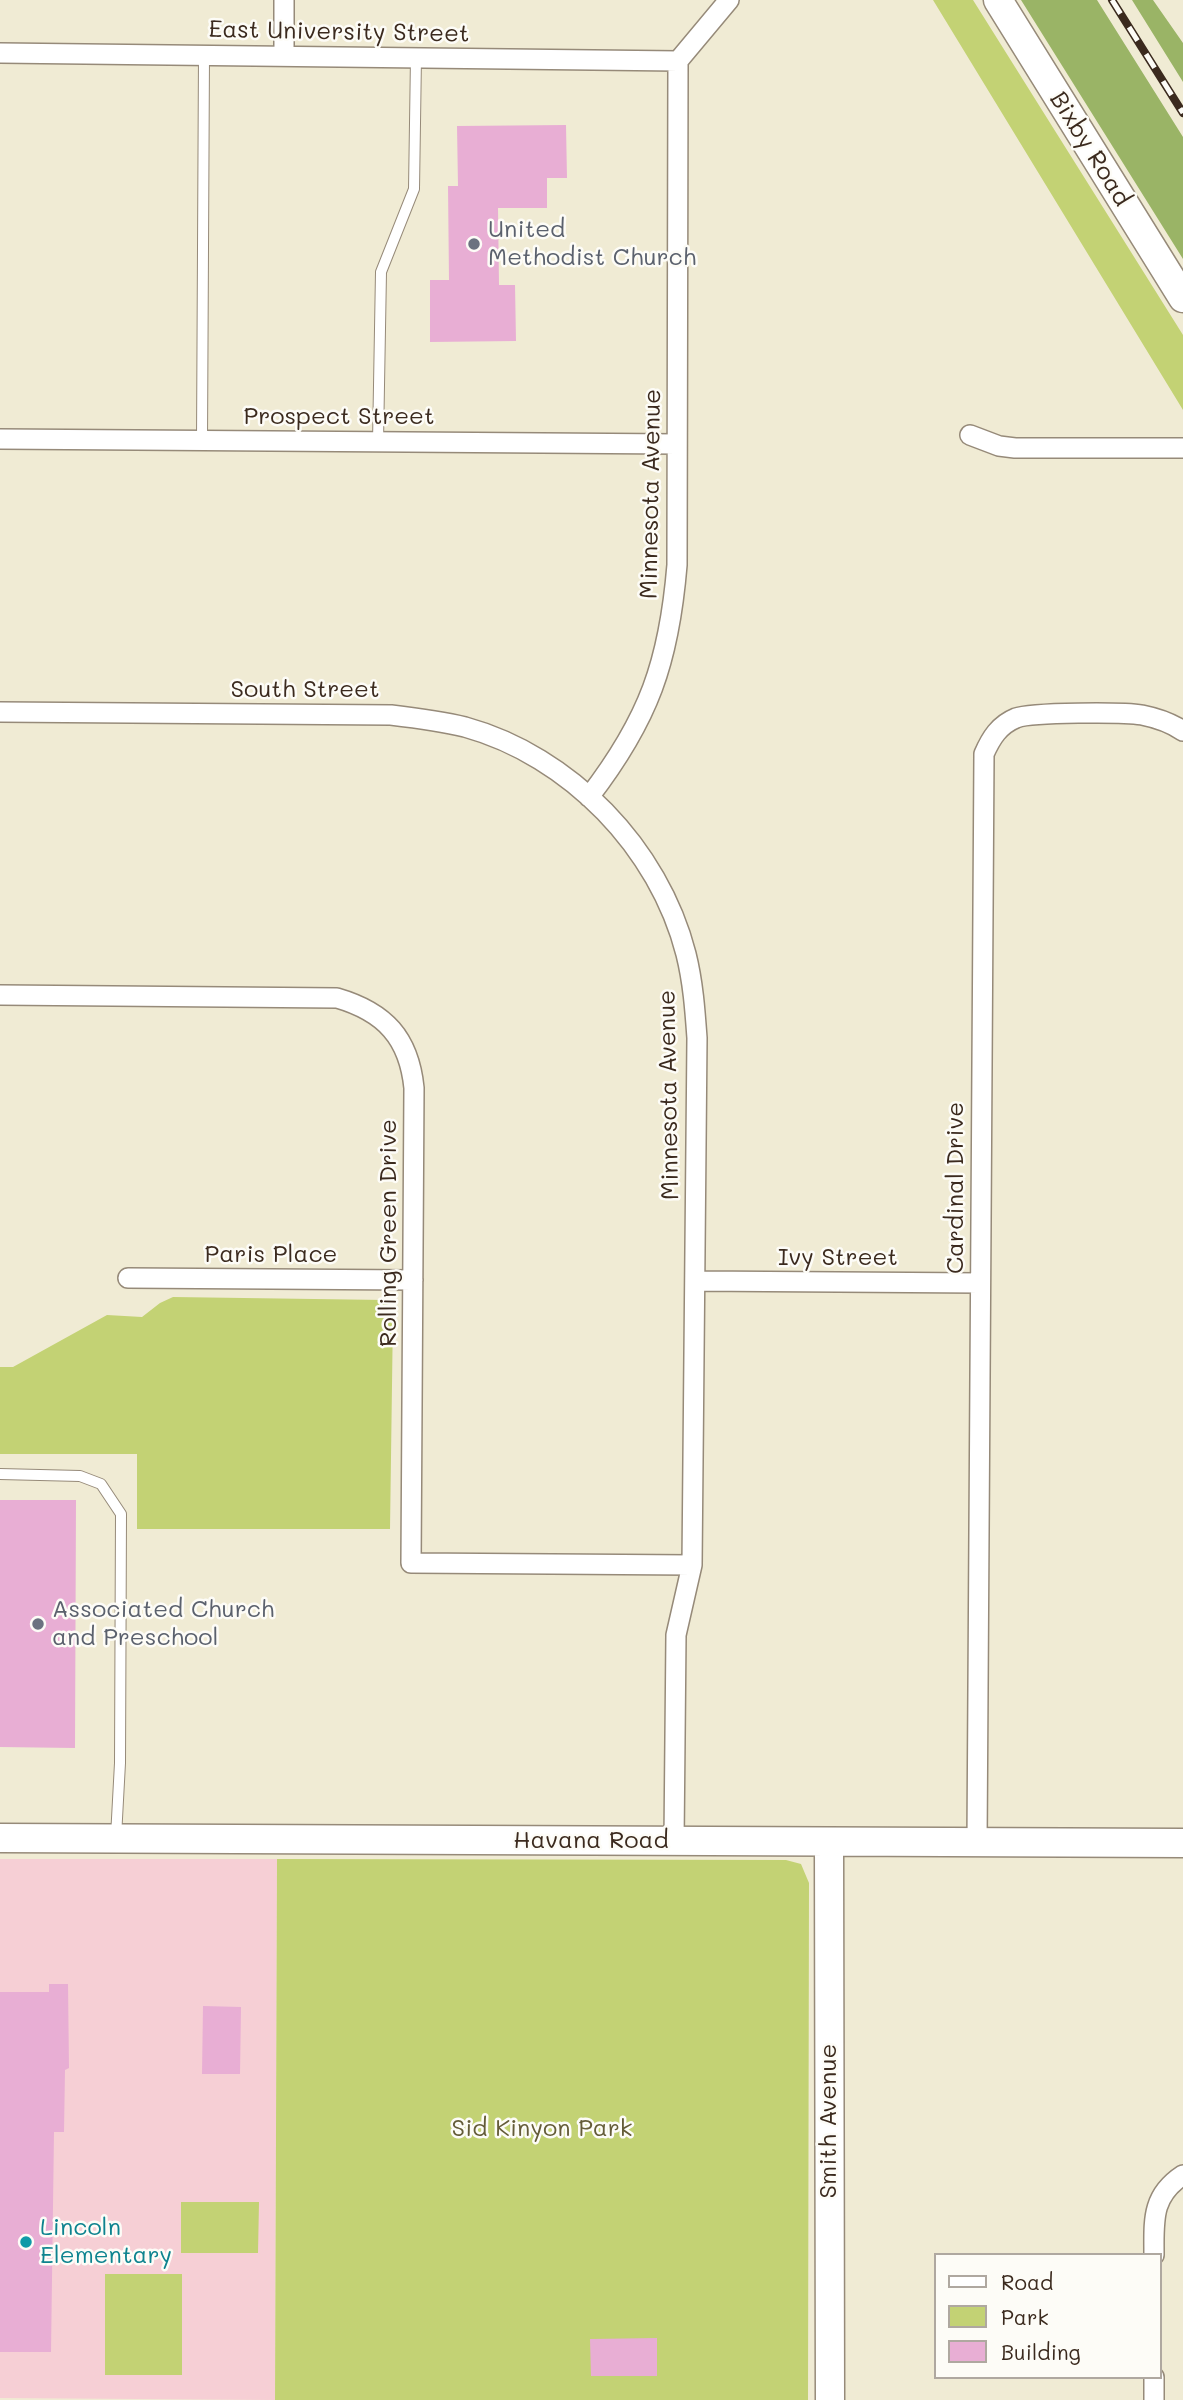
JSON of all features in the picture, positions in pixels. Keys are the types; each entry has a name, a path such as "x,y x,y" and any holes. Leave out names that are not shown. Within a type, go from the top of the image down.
{"street":[{"path":"284,0 284,55"},
{"path":"678,61 729,0"},
{"name":"Bixby Road","path":"998,0 1183,298"},
{"name":"East University Street","path":"0,53 678,61"},
{"name":"Minnesota Avenue","path":"674,1841 676,1635 692,1565 697,1038 694,995 686,952 671,911 651,872 633,845 589,797 631,737 651,694 663,660 673,613 677,565 678,61"},
{"path":"970,435 999,446 1015,447 1183,447"},
{"name":"Prospect Street","path":"0,439 677,444"},
{"name":"South Street","path":"0,712 391,715 424,718 466,728 507,743 545,764 589,797"},
{"name":"Cardinal Drive","path":"977,1843 984,754 990,739 1001,727 1017,718 1034,715 1139,715 1161,719 1183,731"},
{"name":"Rolling Green Drive","path":"0,995 337,998 358,1004 377,1015 393,1030 405,1049 412,1069 414,1088 411,1563 692,1565"},
{"name":"Paris Place","path":"128,1279 413,1280"},
{"name":"Ivy Street","path":"696,1281 980,1283"},
{"name":"Havana Road","path":"0,1838 1183,1843"},
{"name":"Smith Avenue","path":"828,1842 830,2400"},
{"path":"1154,2253 1154,2216 1160,2199 1169,2186 1183,2175"},
{"path":"1154,2379 1154,2400"}],"lane":[{"path":"202,440 204,55"},
{"path":"378,442 381,272 414,189 416,57"},
{"path":"0,1474 80,1476 102,1484 121,1514 120,1763 116,1839"}],"shaded area":[{"path":"0,1859 277,1859 275,2400 0,2398"}],"green space":[{"path":"933,0 973,0 1183,335 1183,410"},
{"path":"1021,0 1097,0 1183,137 1183,259"},
{"path":"1132,0 1153,0 1183,43 1183,82"},
{"path":"173,1297 385,1300 393,1313 390,1529 137,1529 137,1454 0,1454 0,1367 13,1367 107,1315 142,1317"},
{"name":"Sid Kinyon Park","path":"277,1859 786,1860 801,1864 809,1883 808,2400 275,2400"},
{"path":"181,2202 259,2202 258,2253 181,2253"},
{"path":"105,2274 182,2274 182,2375 105,2375"}],"building":[{"name":"United Methodist Church","path":"566,125 567,178 547,178 547,208 498,208 499,285 515,285 516,341 430,342 430,280 449,280 448,186 458,186 457,126"},
{"name":"Associated Church and Preschool","path":"0,1500 76,1500 75,1748 0,1747"},
{"name":"Lincoln Elementary","path":"49,1984 68,1984 69,2068 65,2070 64,2132 54,2132 51,2352 0,2352 0,1992 49,1992"},
{"path":"203,2006 241,2007 240,2074 202,2074"},
{"path":"657,2338 657,2376 591,2376 590,2339"}],"railway":[{"path":"1112,0 1183,113"}],"place":[{"name":"United Methodist Church","path":"474,244"},
{"name":"Associated Church and Preschool","path":"38,1624"},
{"name":"Lincoln Elementary","path":"26,2242"}]}
